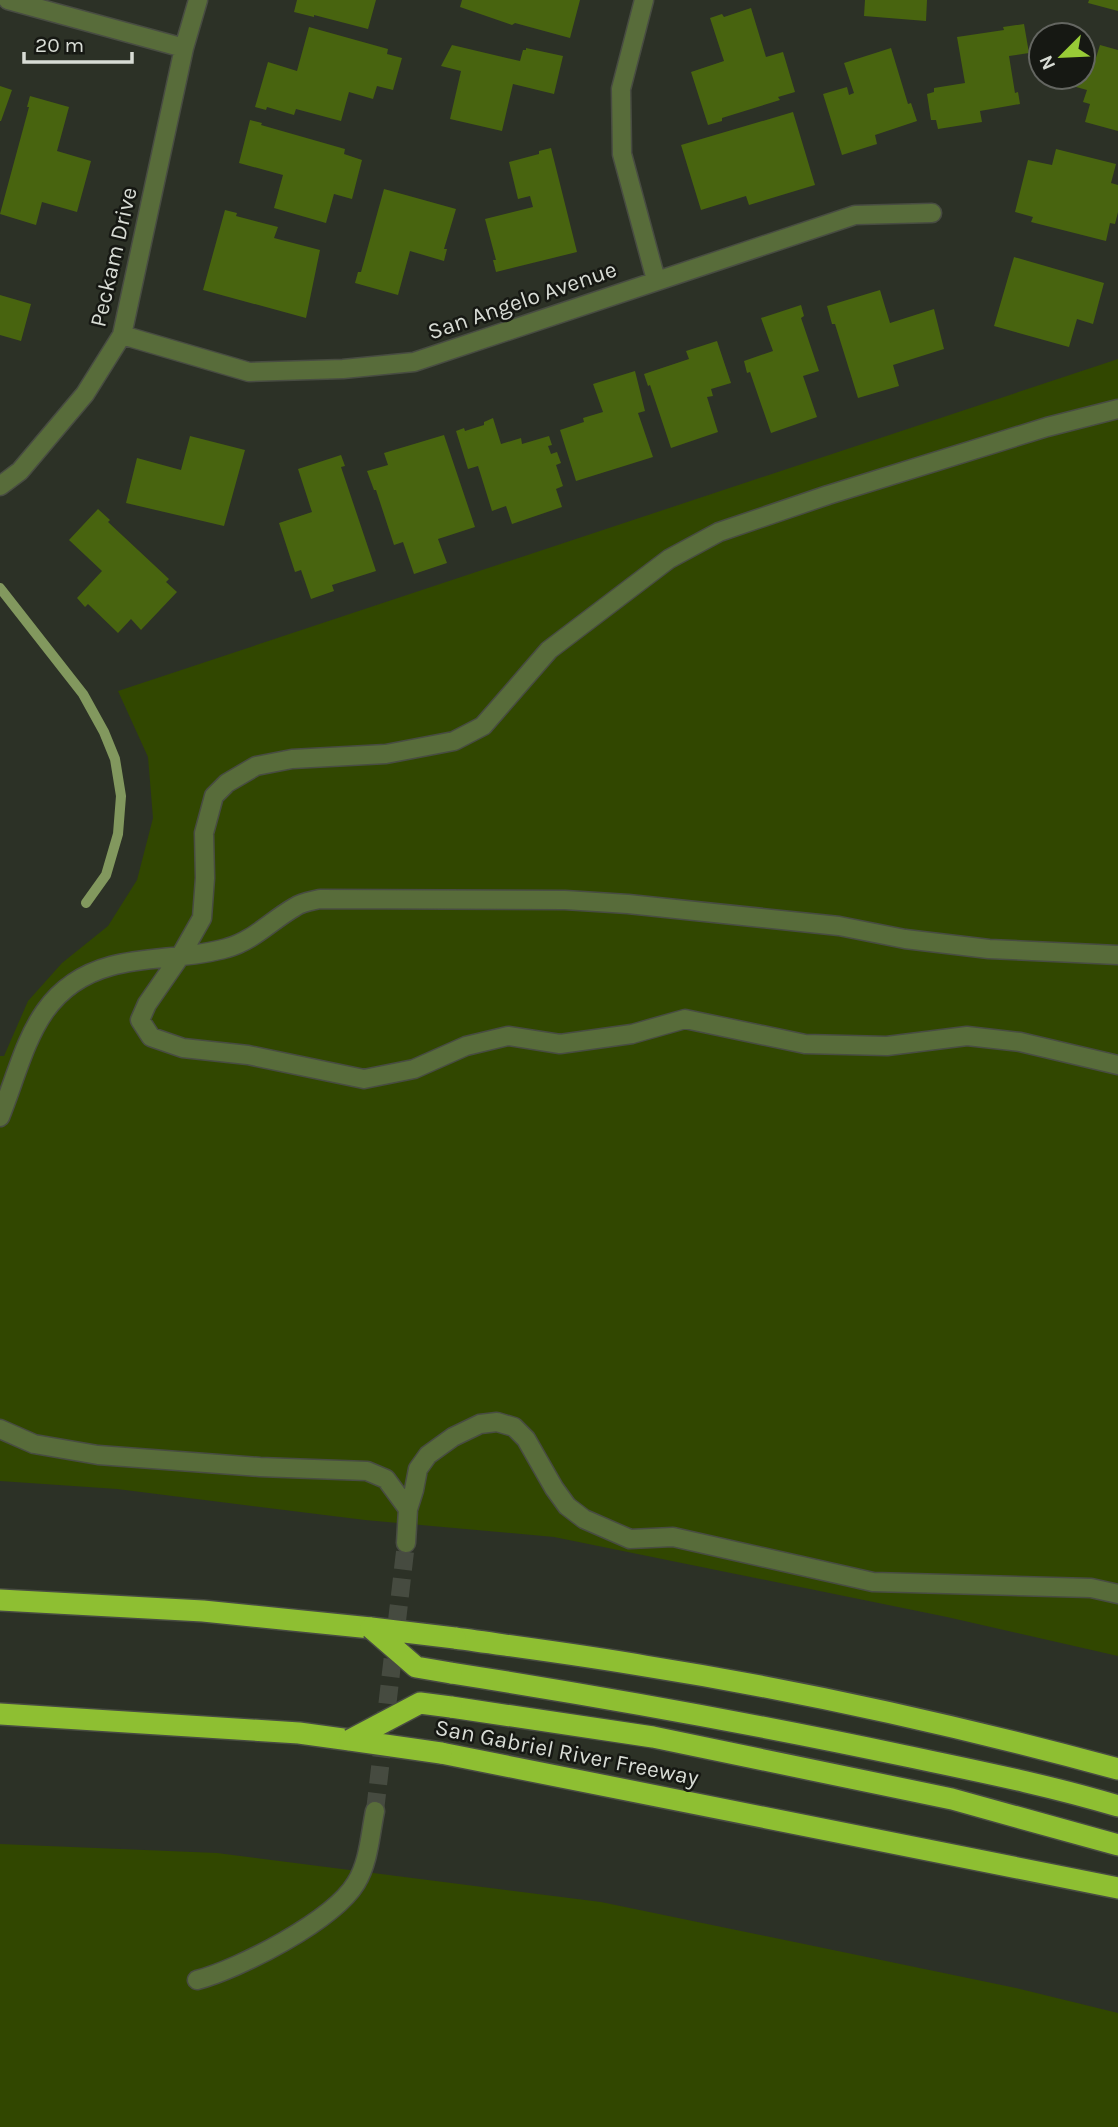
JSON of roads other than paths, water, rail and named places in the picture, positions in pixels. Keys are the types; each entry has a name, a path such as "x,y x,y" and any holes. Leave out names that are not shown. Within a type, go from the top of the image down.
{"highway":[{"path":"0,1600 203,1611 308,1621 455,1638 646,1666 960,1729 1118,1769"},
{"path":"371,1628 416,1667 662,1707 818,1737 1061,1789 1118,1806"},
{"path":"349,1740 420,1703 451,1707 653,1737 952,1799 1118,1845"},
{"name":"San Gabriel River Freeway","path":"0,1714 299,1733 441,1753 1118,1888"}],"street":[{"path":"8,0 184,48"},
{"name":"Peckam Drive","path":"0,486 20,471 85,394 122,335 184,48 198,0"},
{"path":"644,0 621,89 622,154 656,280"},
{"name":"San Angelo Avenue","path":"122,335 248,372 343,369 415,362 855,215 932,213"},
{"path":"1118,409 1047,427 719,532 669,559 549,650 483,726 454,741 386,754 292,759 256,766 228,783 214,796 204,833 202,918 181,955 147,1004 140,1020 151,1037 183,1048 248,1055 365,1079 414,1069 466,1046 508,1036 560,1044 632,1034 685,1019 805,1044 887,1046 967,1036 1020,1042 1118,1065"},
{"path":"0,1117 31,1035 49,1002 75,981 111,966 228,948 268,928 297,905 320,899 565,900 628,904 838,926 905,939 989,949 1118,955"},
{"path":"406,1543 408,1508 418,1469 428,1454 453,1437 480,1424 497,1422 514,1427 526,1439 567,1506 584,1519 630,1539 673,1537 873,1582 1091,1588 1118,1594"},
{"path":"0,1429 34,1444 98,1455 260,1467 367,1471 386,1479 408,1508"},
{"path":"197,1980 221,1973 265,1951 306,1927 338,1903 355,1885 365,1866 375,1811"}],"waterway":[{"path":"0,588 83,694 115,759 121,796 118,834 106,875 86,903"}],"tunnel":[{"path":"375,1811 406,1543"}]}
